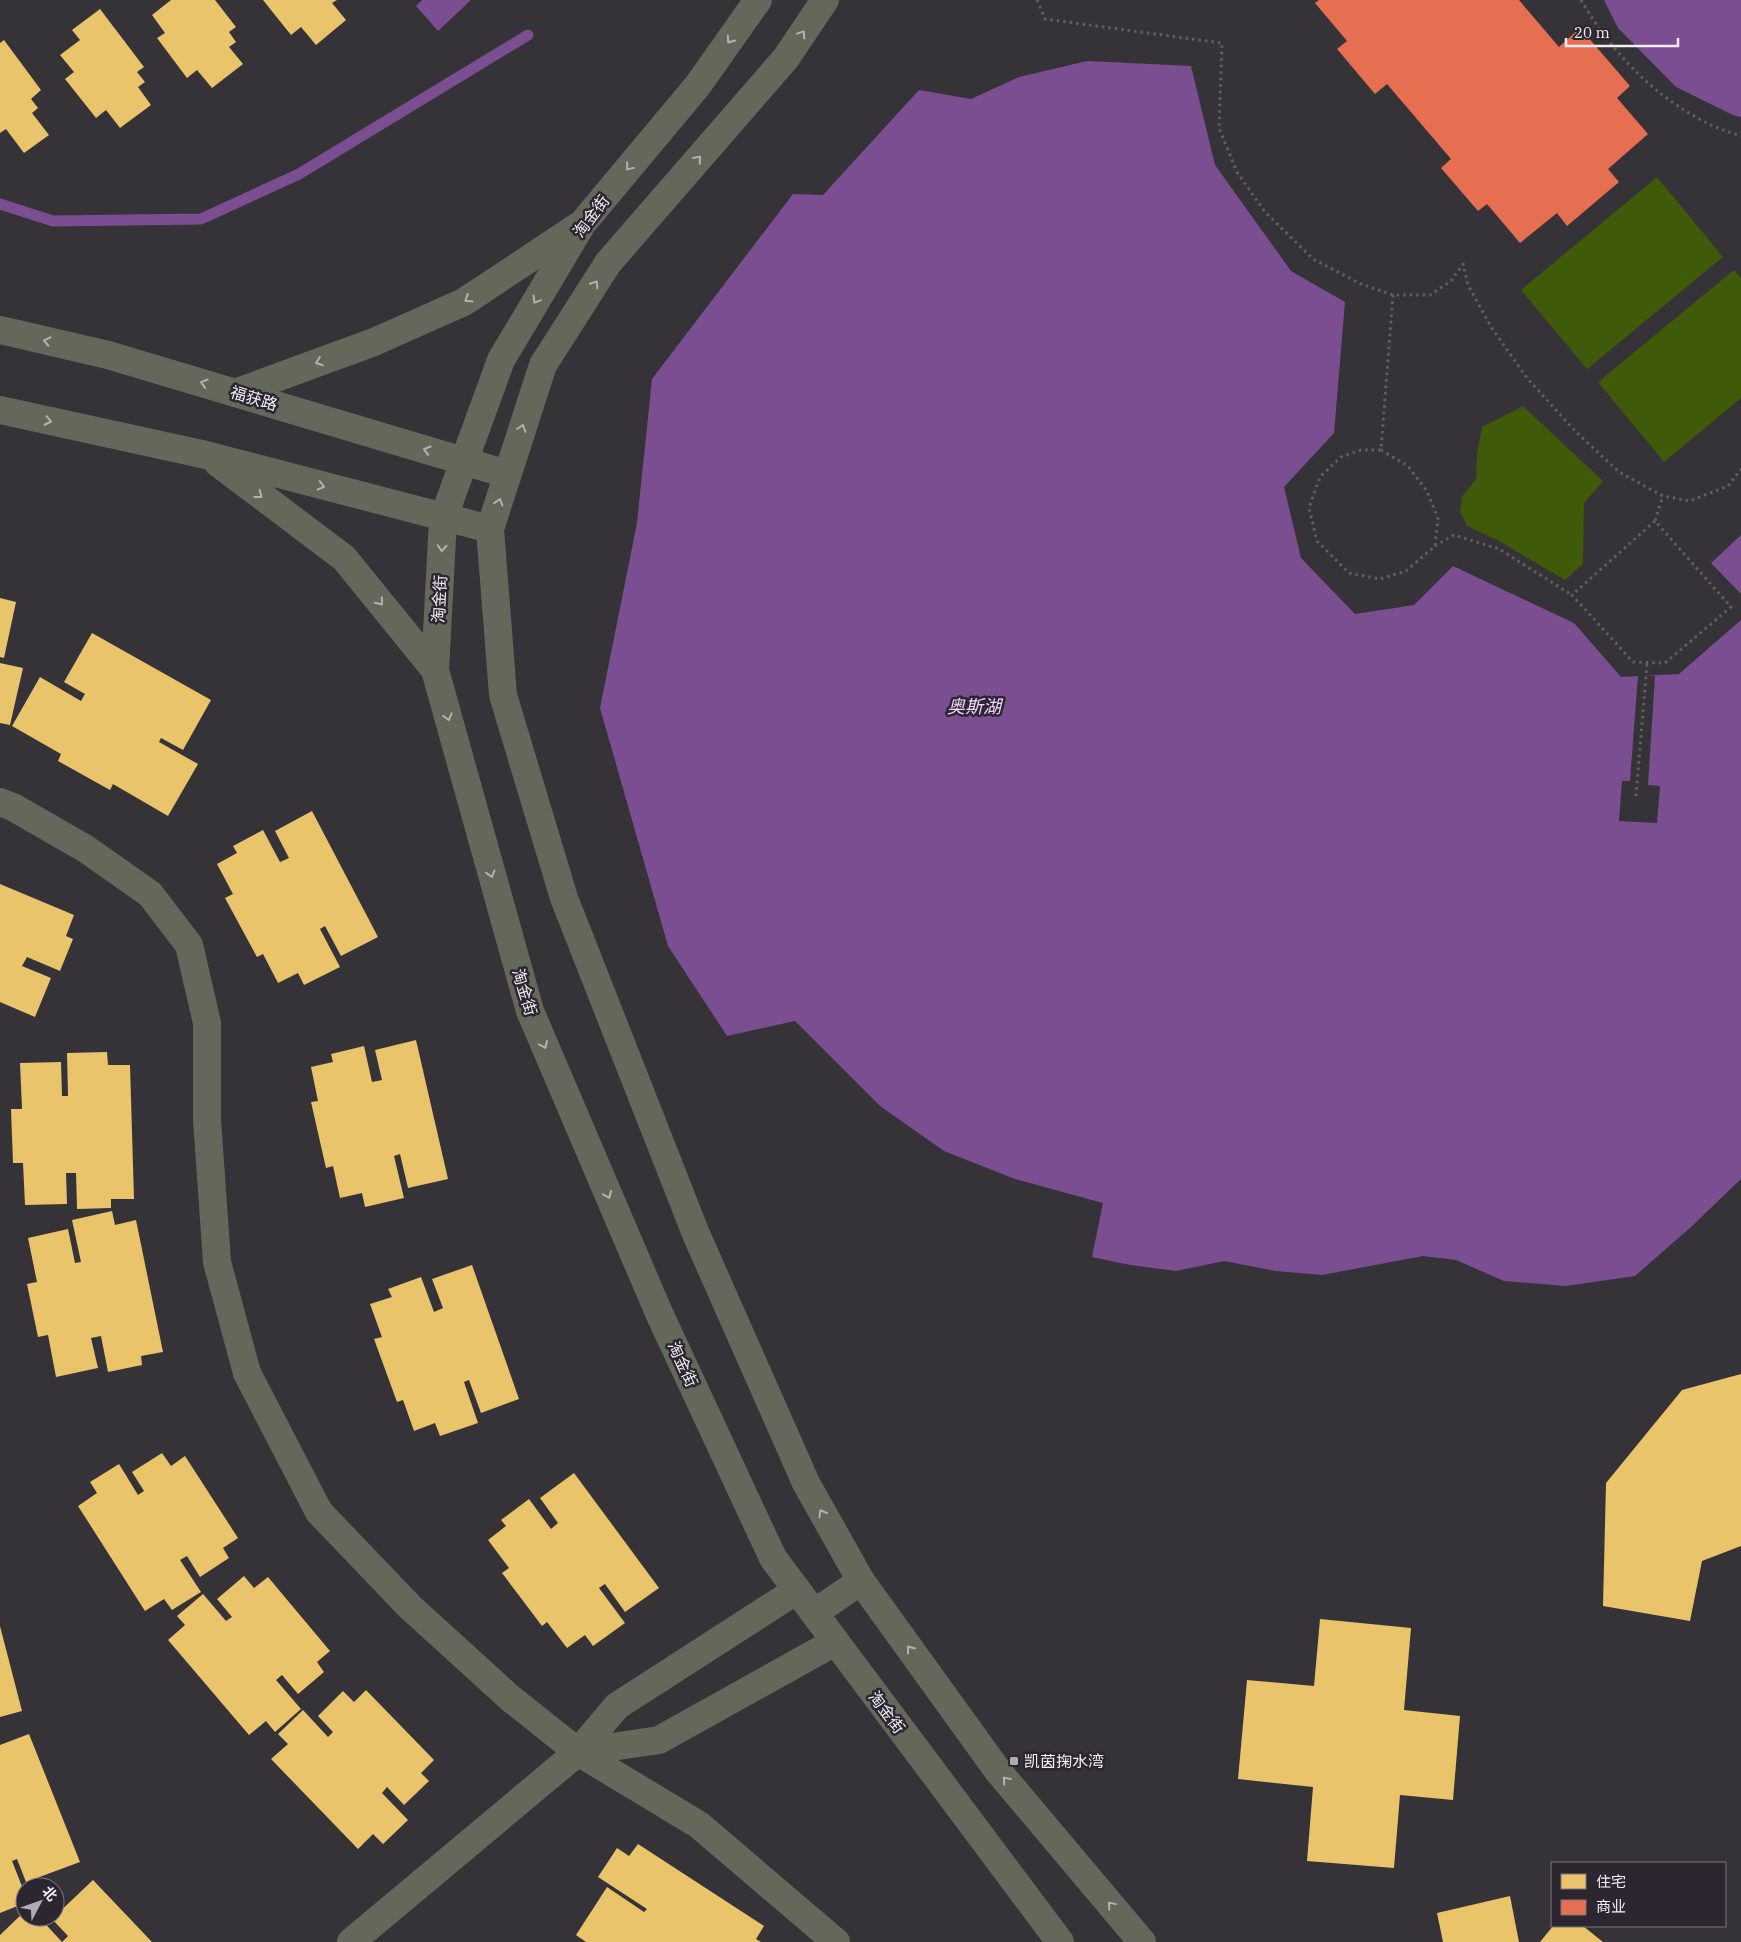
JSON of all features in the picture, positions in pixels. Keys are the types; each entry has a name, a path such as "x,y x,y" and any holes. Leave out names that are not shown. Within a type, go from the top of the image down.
{"street":[{"name":"淘金街","path":"758,0 698,85 582,224 501,360 443,519 435,670 530,1011 663,1322 773,1558 1060,1942"},
{"path":"825,0 786,58 608,263 543,365 490,530 503,695 564,898 696,1234 806,1483 861,1582 998,1771 1142,1942"},
{"path":"235,393 374,342 464,302 582,224"},
{"name":"福获路","path":"0,330 108,355 507,474"},
{"path":"0,410 206,455 490,530"},
{"path":"206,455 344,558 435,670"},
{"path":"0,802 13,807 86,849 150,894 189,945 207,1023 207,1120 217,1262 247,1373 319,1512 410,1607 510,1698 578,1752 699,1825 836,1942"},
{"path":"814,1613 861,1582"},
{"path":"351,1942 578,1752 617,1706 797,1590"},
{"path":"578,1752 659,1740 835,1642"}],"path":[{"path":"1037,0 1045,19 1222,43 1219,128 1237,172 1266,212 1313,259 1362,284 1393,295 1430,296 1451,281 1463,264 1468,285 1491,327 1528,378 1576,432 1620,472 1663,496 1690,502 1728,486 1741,469"},
{"path":"1581,0 1626,64 1662,95 1706,123 1741,136"},
{"path":"1381,450 1393,295"},
{"path":"1435,546 1438,519 1427,491 1408,466 1381,450 1361,450 1341,457 1320,477 1309,508 1317,541 1348,573 1380,579 1406,571 1435,546 1454,535 1499,549 1572,595 1634,662 1665,664 1731,607 1655,521"},
{"path":"1572,595 1655,521 1663,496"},
{"path":"1636,796 1647,663"}],"green space":[{"path":"1657,177 1723,257 1587,369 1521,290"},
{"path":"1734,270 1741,278 1741,398 1664,462 1598,382"},
{"path":"1523,406 1603,481 1584,503 1583,564 1565,580 1499,541 1467,526 1460,511 1462,497 1476,479 1477,454 1482,427"}],"water":[{"path":"422,0 471,0 438,31 416,6"},
{"path":"1604,0 1741,0 1741,117 1733,115 1676,87 1618,28"},
{"name":"奥斯湖","path":"1087,61 1191,66 1215,165 1291,271 1345,302 1334,433 1284,487 1301,558 1355,614 1414,605 1453,566 1574,623 1621,677 1679,674 1741,620 1741,1179 1691,1227 1635,1276 1566,1286 1504,1281 1456,1260 1423,1256 1322,1275 1276,1271 1224,1261 1176,1271 1130,1265 1092,1257 1103,1203 1015,1179 944,1151 880,1106 795,1021 727,1036 668,946 600,708 637,523 652,379 793,194 823,195 919,90 971,99 1019,77"},
{"path":"1741,535 1741,594 1711,563"}],"pier":[{"path":"1638,675 1655,676 1648,785 1660,786 1657,823 1619,821 1622,781 1630,781"}],"building: 住宅":[{"path":"171,0 215,0 236,27 229,32 236,42 229,47 243,64 212,88 197,70 187,78 157,38 165,33 152,15"},
{"path":"263,0 337,0 332,3 346,20 316,45 301,27 291,35"},
{"path":"100,9 144,67 137,72 145,82 138,87 151,105 120,128 106,110 96,118 65,79 74,72 60,55 80,40 72,30"},
{"path":"4,40 41,90 31,99 38,108 32,113 49,135 24,153 6,129 0,133 0,43"},
{"path":"0,598 16,602 4,658 0,657"},
{"path":"92,633 211,700 183,750 161,738 159,742 198,764 168,816 113,784 110,790 58,761 61,754 12,726 40,677 81,701 85,694 64,682"},
{"path":"0,663 23,668 10,725 0,723"},
{"path":"312,811 378,937 341,956 325,926 320,929 340,967 304,985 298,973 278,983 263,954 257,957 225,898 233,894 217,864 237,853 233,846 263,830 280,862 289,858 275,831"},
{"path":"0,884 74,915 66,936 73,939 60,971 27,957 22,966 51,978 35,1017 0,1002"},
{"path":"416,1040 448,1179 408,1188 400,1154 394,1156 404,1198 365,1207 362,1193 340,1198 333,1166 326,1168 311,1102 318,1101 311,1067 333,1062 331,1054 364,1046 372,1082 382,1080 375,1050"},
{"path":"107,1052 108,1065 130,1065 134,1199 111,1199 111,1208 77,1209 76,1173 66,1173 67,1204 25,1205 23,1163 13,1163 11,1109 22,1109 20,1063 61,1062 62,1096 68,1096 67,1053"},
{"path":"112,1211 115,1225 136,1220 163,1352 141,1356 142,1365 108,1372 101,1336 91,1338 98,1368 56,1377 48,1335 38,1337 27,1284 37,1282 28,1238 68,1229 75,1263 81,1262 72,1220"},
{"path":"472,1265 519,1399 481,1413 469,1380 464,1382 478,1423 440,1436 435,1423 414,1431 403,1400 397,1402 374,1339 382,1337 370,1304 392,1297 388,1289 421,1277 434,1312 443,1308 432,1279"},
{"path":"1741,1374 1741,1546 1702,1561 1690,1621 1603,1606 1606,1483 1682,1390"},
{"path":"162,1453 171,1466 185,1456 238,1538 223,1548 229,1558 200,1577 187,1556 180,1560 201,1592 172,1610 164,1599 145,1611 78,1506 97,1493 90,1482 119,1464 138,1495 144,1491 132,1472"},
{"path":"574,1473 659,1588 625,1612 605,1584 599,1588 625,1623 593,1646 585,1635 567,1648 547,1622 542,1626 502,1573 509,1568 488,1540 506,1526 501,1520 529,1499 551,1529 558,1523 540,1498"},
{"path":"244,1576 254,1588 268,1577 330,1651 317,1662 324,1672 298,1694 282,1675 276,1680 301,1709 275,1732 266,1721 249,1735 168,1640 185,1625 177,1616 203,1594 226,1621 232,1617 217,1599"},
{"path":"1320,1619 1411,1628 1404,1710 1460,1716 1453,1800 1400,1795 1394,1868 1307,1861 1313,1787 1238,1779 1247,1680 1314,1686"},
{"path":"0,1626 22,1711 0,1717"},
{"path":"366,1690 434,1760 421,1773 429,1781 404,1805 387,1787 382,1793 408,1820 383,1844 373,1834 358,1849 271,1759 288,1744 278,1734 303,1710 328,1737 333,1732 318,1716 343,1691 354,1702"},
{"path":"29,1734 80,1862 40,1877 24,1877 17,1859 12,1861 18,1877 15,1877 15,1907 0,1913 0,1745"},
{"path":"638,1844 764,1926 756,1939 761,1942 586,1942 576,1935 607,1887 644,1912 647,1909 598,1877 617,1848 629,1856"},
{"path":"93,1880 152,1942 62,1942 68,1936 60,1927 65,1927 65,1907"},
{"path":"1510,1896 1519,1942 1443,1942 1437,1913"},
{"path":"15,1921 15,1927 48,1927 62,1942 0,1942 0,1935"},
{"path":"1552,1927 1584,1927 1603,1942 1540,1942"}],"building: 商业":[{"path":"1319,0 1519,0 1559,47 1580,28 1630,86 1617,98 1648,134 1608,169 1619,182 1567,226 1557,213 1520,243 1487,204 1478,211 1441,168 1451,159 1387,84 1375,94 1337,49 1347,41 1315,3"}],"waterway":[{"path":"0,204 53,221 201,219 299,174 528,35"}],"place":[{"name":"凯茵掬水湾","path":"1014,1761"}]}
